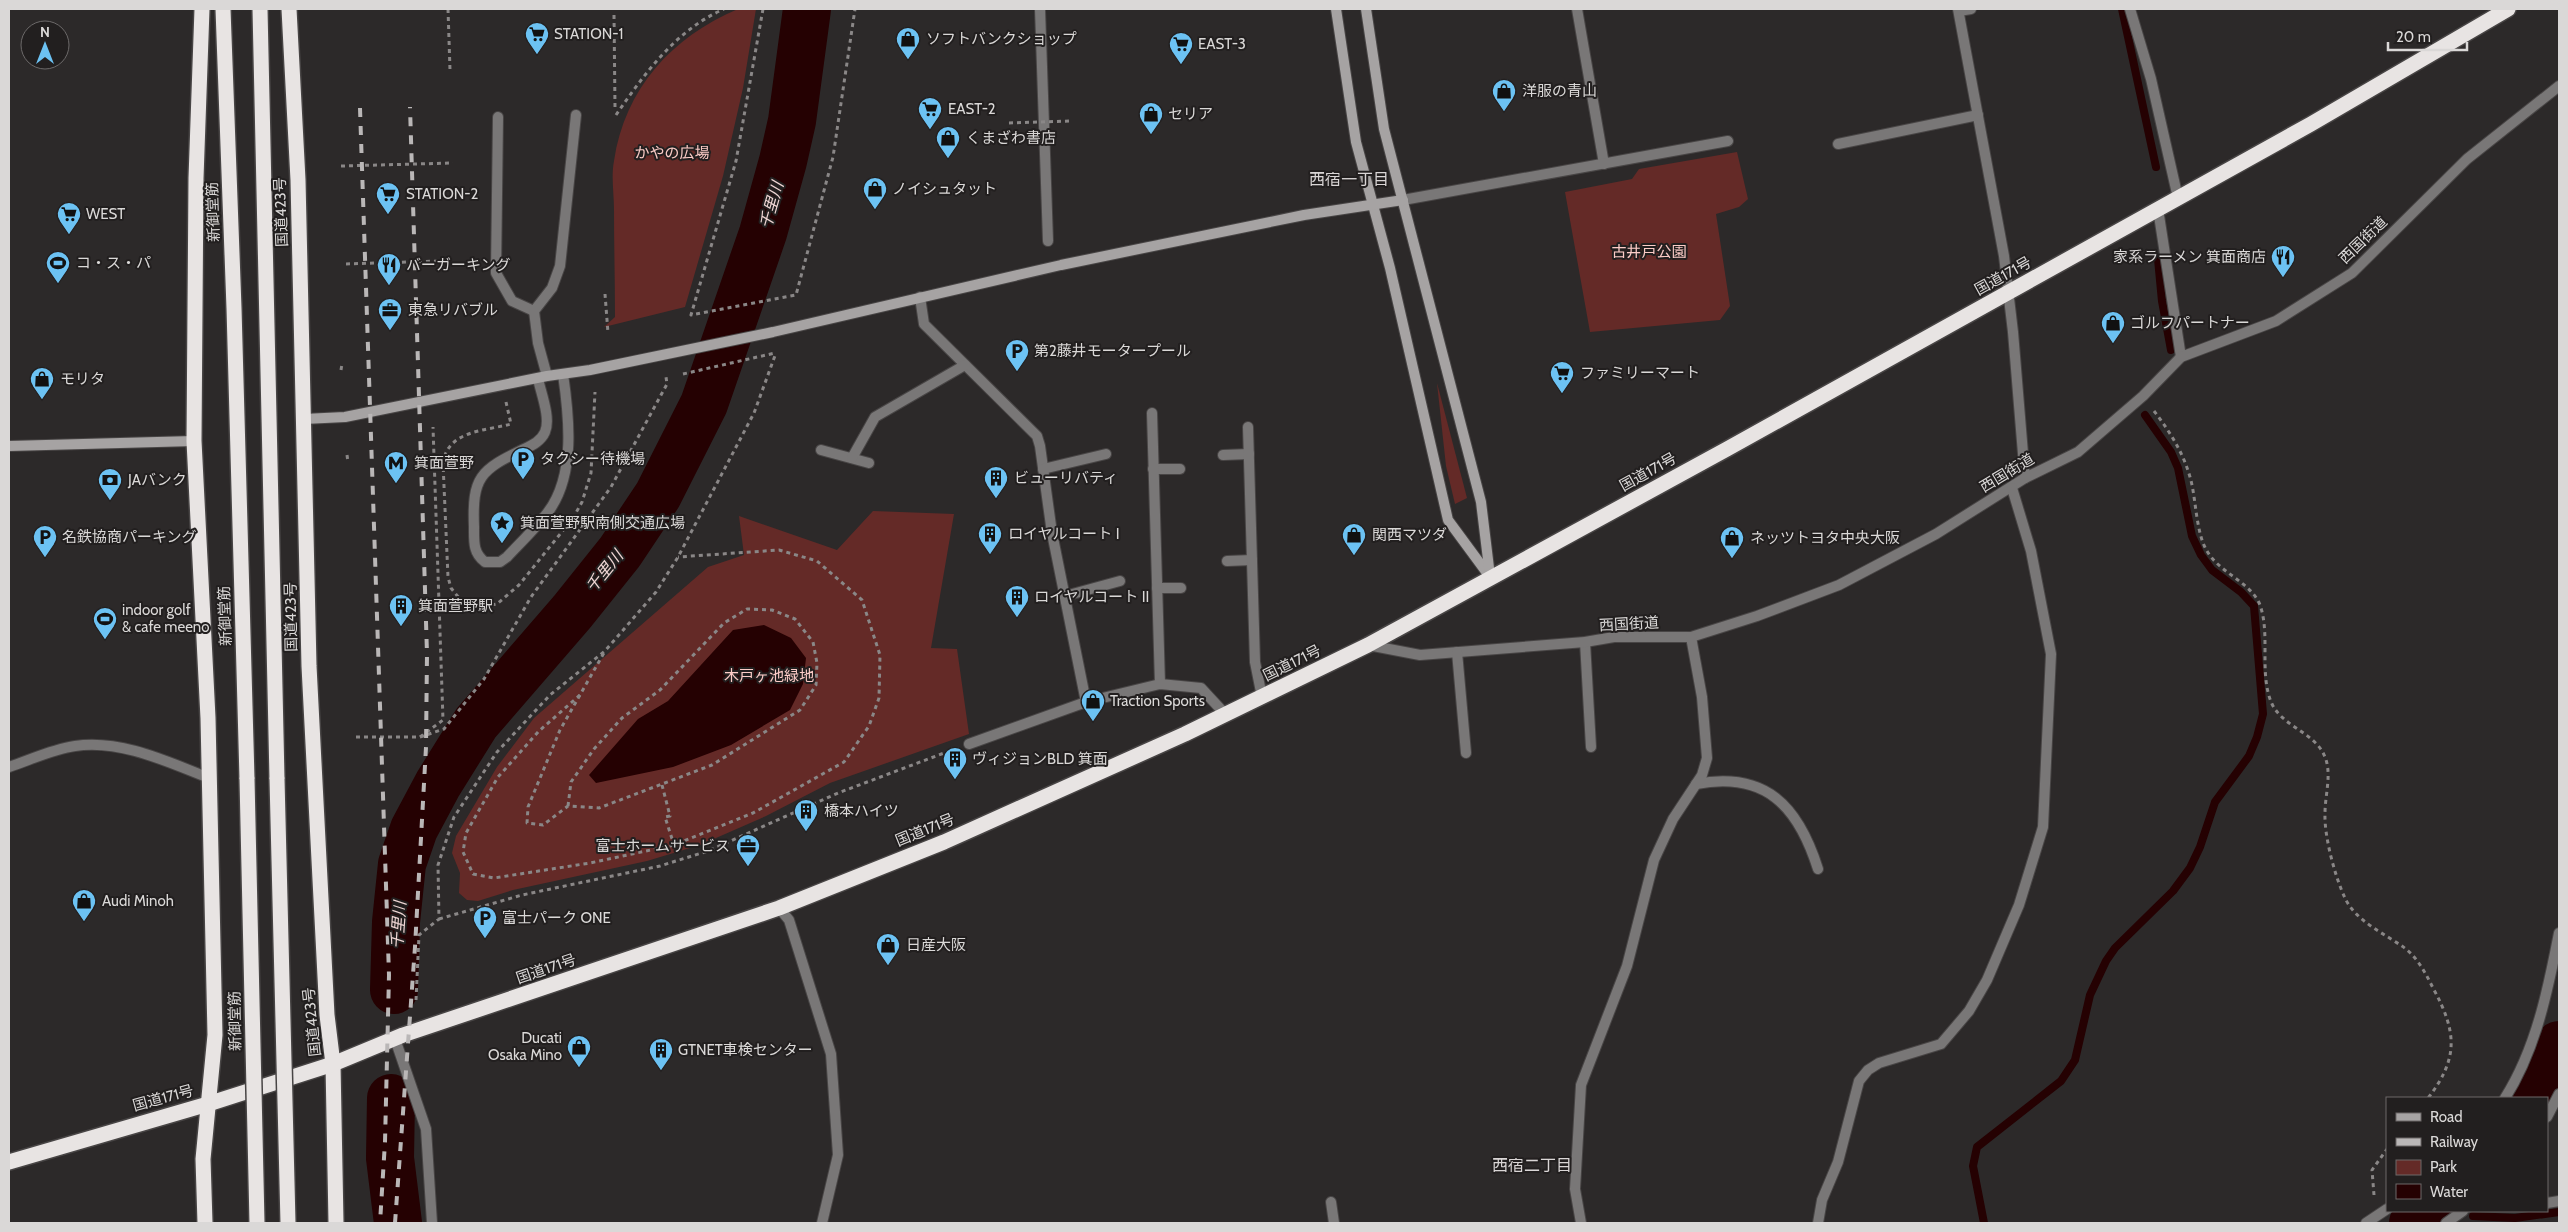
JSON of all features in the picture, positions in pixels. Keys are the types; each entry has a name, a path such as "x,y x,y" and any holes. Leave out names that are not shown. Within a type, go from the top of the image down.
{"highway":[{"path":"202,9 196,188 194,441 209,778 215,1035 202,1159 205,1223"},
{"name":"新御堂筋","path":"223,9 234,308 257,1223"},
{"path":"260,9 288,1223"},
{"name":"国道423号","path":"289,9 298,180 310,666 327,1015 334,1064 336,1223"},
{"name":"国道171号","path":"9,1162 208,1104 334,1064 395,1039 780,908 952,838 1226,715 1368,645 2009,293 2311,124 2508,9"}],"street":[{"path":"1040,9 1048,241"},
{"path":"1336,9 1356,142 1416,373 1448,520 1490,577"},
{"path":"1366,9 1384,129 1481,502 1490,577"},
{"path":"1577,9 1604,164"},
{"path":"1971,9 1959,10 2004,256 2025,478"},
{"path":"2130,9 2151,79 2178,198"},
{"name":"西国街道","path":"1368,645 1420,655 1585,642 1614,637 1690,637 1758,616 1839,585 1936,534 2012,488 2025,478 2078,452 2143,396 2181,358 2276,321 2352,273 2467,159 2559,86"},
{"path":"563,374 570,416 570,439 560,490 548,512 507,557 500,562 486,562 476,553 474,546 473,506 476,487 485,472 493,465 535,444 545,431 546,421 542,377 534,311 552,288 560,266 576,114"},
{"path":"1838,144 1978,115"},
{"path":"498,117 496,273 512,301 534,311"},
{"path":"304,420 345,417 773,332 920,297 1304,215 1403,200 1728,140"},
{"path":"2158,209 2181,358"},
{"path":"920,297 924,324 1037,436 1044,469 1052,533 1086,702"},
{"path":"852,458 875,417 965,365"},
{"path":"1152,413 1160,684"},
{"path":"1248,427 1255,662 1262,697"},
{"path":"9,446 194,441"},
{"path":"821,450 868,463"},
{"path":"1044,469 1106,454"},
{"path":"1223,455 1249,454"},
{"path":"1153,469 1180,468"},
{"path":"1818,1223 1822,1200 1838,1162 1859,1081 1868,1070 1879,1063 1941,1044 1969,1011 1988,980 2019,905 2043,827 2051,654 2031,551 2012,488"},
{"path":"1227,561 1252,560"},
{"path":"1065,596 1120,581"},
{"path":"1157,588 1181,588"},
{"path":"1581,1223 1575,1189 1581,1084 1627,966 1654,860 1669,826 1702,775 1707,758 1702,697 1690,637"},
{"path":"1585,642 1591,747"},
{"path":"1457,652 1466,753"},
{"path":"969,744 1086,702 1160,684 1201,688 1226,715"},
{"path":"9,767 74,746 106,744 209,778"},
{"path":"1696,784 1737,781 1764,790 1786,808 1802,828 1818,869"},
{"path":"780,908 789,920 831,1054 838,1155 822,1223"},
{"path":"2506,1097 2534,1037 2548,988 2559,933"},
{"path":"395,1039 426,1129 432,1223"},
{"path":"2548,1115 2559,1094"},
{"path":"1331,1202 1334,1223"},
{"path":"2371,1221 2386,1210"},
{"path":"2446,1223 2462,1212"}],"path":[{"path":"448,9 450,70"},
{"path":"616,115 640,81 667,49 708,16 724,9"},
{"path":"762,9 736,161 691,315 796,295 833,157 855,9"},
{"path":"614,15 615,107"},
{"path":"1009,123 1072,121"},
{"path":"341,166 453,163"},
{"path":"346,264 440,261"},
{"path":"605,294 608,333"},
{"path":"439,919 438,865 454,817 497,752 550,695 605,651 656,592 678,557 754,412 776,353 683,374"},
{"path":"341,370 342,364"},
{"path":"356,737 420,737 444,729 484,679 531,597 611,487 667,384 666,377"},
{"path":"506,402 511,424 459,437 446,449 442,463 448,576 452,588 459,598 478,607 497,604 520,585 573,518 582,502 591,473 595,392"},
{"path":"2143,396 2166,426 2187,466 2207,551 2218,565 2253,594 2260,603 2263,616 2269,691 2273,705 2285,720 2319,747 2326,758 2328,778 2325,813 2327,830 2336,872 2347,902 2361,917 2416,960 2448,1018 2452,1039 2450,1062 2429,1097"},
{"path":"420,737 442,720 433,427"},
{"path":"347,455 348,462"},
{"path":"580,695 540,731 498,777 466,833 463,852 473,874 494,878 590,863 674,845 753,812 844,762 871,719 879,698 880,656 862,600 817,561 779,550 678,557"},
{"path":"568,806 571,782 594,749 622,718 660,690 724,622 747,610 772,610 795,619 814,642 817,663 816,685 800,710 712,765 599,808 568,806 543,825 527,823 528,807 557,739 605,651"},
{"path":"416,1000 419,935 439,919 522,895 660,866 708,851 838,793 969,744"},
{"path":"662,785 670,816 665,817 674,845"},
{"path":"2371,1221 2372,1170 2386,1149"}],"green space":[{"name":"かやの広場","path":"738,9 756,9 743,88 723,176 685,307 604,327 615,317 613,173 620,135 629,110 655,68 673,50 692,34"},
{"name":"古井戸公園","path":"1737,152 1748,199 1739,207 1716,214 1730,306 1720,320 1590,332 1565,192 1632,179 1639,169"},
{"path":"1437,383 1467,498 1455,504 1446,466"},
{"name":"木戸ヶ池緑地","path":"873,511 954,514 931,648 957,649 969,734 830,783 766,816 700,845 647,861 513,890 478,901 467,900 459,893 460,873 452,853 456,836 497,767 534,718 708,567 744,555 739,516 837,550"}],"water":[{"path":"764,625 791,638 806,658 803,684 790,710 731,745 673,767 596,783 589,775 638,719 668,701 733,630"}],"waterway":[{"name":"千里川","path":"394,990 396,922 402,864 414,829 438,784 476,723 572,612 620,552 658,495 704,404 763,233 783,161 792,121 807,9"},
{"path":"2122,9 2156,167"},
{"path":"2158,259 2162,301 2171,350"},
{"path":"1984,1223 1973,1166 1977,1147 2061,1081 2075,1060 2090,995 2106,961 2115,948 2173,891 2190,868 2200,847 2215,802 2249,756 2257,737 2263,714 2254,606 2241,592 2212,570 2201,555 2192,536 2178,468 2171,452 2145,415"},
{"path":"2535,1097 2559,1045"},
{"name":"千里川","path":"391,1098 390,1158 398,1223"},
{"path":"2413,1223 2428,1212"},
{"path":"2473,1216 2515,1218 2559,1212"}],"railway":[{"path":"395,1223 415,947 426,747 427,654 410,107"},
{"path":"360,108 389,975 385,1142 380,1223"}],"place":[{"name":"STATION-1","path":"537,55"},
{"name":"ソフトバンクショップ","path":"908,60"},
{"name":"EAST-3","path":"1181,65"},
{"name":"洋服の青山","path":"1504,112"},
{"name":"EAST-2","path":"930,130"},
{"name":"セリア","path":"1151,135"},
{"name":"くまざわ書店","path":"948,159"},
{"name":"ノイシュタット","path":"875,210"},
{"name":"STATION-2","path":"388,215"},
{"name":"WEST","path":"69,235"},
{"name":"家系ラーメン 箕面商店","path":"2283,278"},
{"name":"コ・ス・パ","path":"58,284"},
{"name":"バーガーキング","path":"389,286"},
{"name":"東急リバブル","path":"390,331"},
{"name":"ゴルフパートナー","path":"2113,344"},
{"name":"第2藤井モータープール","path":"1017,372"},
{"name":"ファミリーマート","path":"1562,394"},
{"name":"モリタ","path":"42,400"},
{"name":"タクシー待機場","path":"523,480"},
{"name":"箕面萱野","path":"396,484"},
{"name":"ビューリバティ","path":"996,499"},
{"name":"JAバンク","path":"110,501"},
{"name":"箕面萱野駅南側交通広場","path":"502,544"},
{"name":"ロイヤルコート I","path":"990,555"},
{"name":"関西マツダ","path":"1354,556"},
{"name":"名鉄協商パーキング","path":"45,558"},
{"name":"ネッツトヨタ中央大阪","path":"1732,559"},
{"name":"ロイヤルコート II","path":"1017,618"},
{"name":"箕面萱野駅","path":"401,627"},
{"name":"indoor golf & cafe meeno","path":"105,640"},
{"name":"Traction Sports","path":"1093,722"},
{"name":"ヴィジョンBLD 箕面","path":"955,780"},
{"name":"橋本ハイツ","path":"806,832"},
{"name":"富士ホームサービス","path":"748,867"},
{"name":"Audi Minoh","path":"84,922"},
{"name":"富士パーク ONE","path":"485,939"},
{"name":"日産大阪","path":"888,966"},
{"name":"Ducati Osaka Mino","path":"579,1068"},
{"name":"GTNET車検センター","path":"661,1071"}],"district":[{"name":"西宿一丁目","path":"1349,179"},
{"name":"西宿二丁目","path":"1532,1165"}]}
